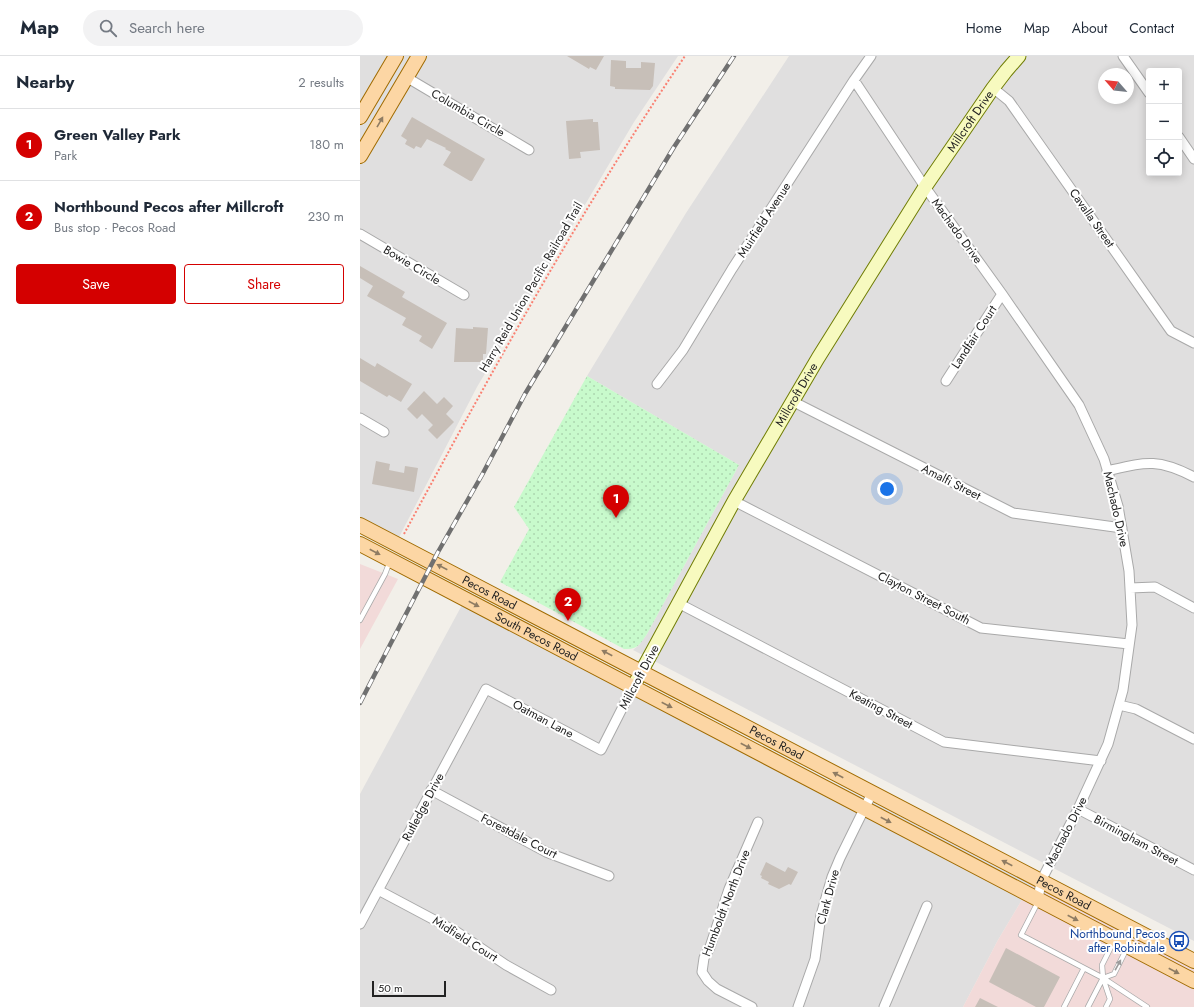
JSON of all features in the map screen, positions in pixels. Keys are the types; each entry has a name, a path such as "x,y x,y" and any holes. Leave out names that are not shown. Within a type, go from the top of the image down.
{"main road":[{"path":"360,117 396,56"},
{"path":"360,156 419,56"},
{"name":"Pecos Road","path":"360,525 1194,961"},
{"name":"South Pecos Road","path":"360,544 712,728"},
{"name":"Pecos Road","path":"712,728 1194,982"}],"street":[{"name":"Muirfield Avenue","path":"657,384 683,350 732,268 871,56"},
{"name":"Millcroft Drive","path":"601,750 678,603 734,501 792,401 925,187 993,88 1019,56"},
{"path":"1123,56 1146,90"},
{"name":"Columbia Circle","path":"406,77 529,150"},
{"name":"Machado Drive","path":"854,80 925,187 1079,405 1104,459 1118,506 1129,570 1132,625 1123,690 1108,744 1078,809 1041,881 1038,900"},
{"name":"Cavalla Street","path":"993,88 1009,101 1171,331 1194,344"},
{"path":"1181,140 1194,159"},
{"name":"Bowie Circle","path":"360,234 464,296"},
{"name":"Landfair Court","path":"946,381 1002,294"},
{"name":"Amalfi Street","path":"792,401 1013,514 1122,528"},
{"path":"360,418 384,432"},
{"path":"1107,471 1143,463 1162,464 1178,469 1194,477"},
{"name":"Clayton Street South","path":"734,501 980,628 1129,644"},
{"path":"1130,588 1155,587 1194,608"},
{"name":"Keating Street","path":"678,603 944,742 1100,761"},
{"name":"Oatman Lane","path":"486,689 601,750"},
{"name":"Rutledge Drive","path":"360,924 486,689"},
{"path":"1119,705 1136,709 1194,739"},
{"name":"Forestdale Court","path":"431,790 546,852 609,876"},
{"name":"Clark Drive","path":"798,1007 815,959 821,915 832,877 872,793"},
{"name":"Birmingham Street","path":"1078,809 1194,870"},
{"name":"Humboldt North Drive","path":"752,1007 717,989 708,981 702,972 704,958 710,947 729,888 758,822"},
{"name":"Midfield Court","path":"378,890 457,932 506,965 551,990"},
{"path":"884,1007 926,906"}],"lane":[{"path":"360,620 385,574 390,560"},
{"path":"1038,900 1021,935 1103,978 1147,1007"},
{"path":"1106,1007 1110,999 1103,978 1102,965 1115,940"},
{"path":"1088,1007 1103,978 1114,974 1128,946"},
{"path":"1064,1007 1084,968"}],"path":[{"name":"Harry Reid Union Pacific Railroad Trail","path":"404,534 534,299 618,160 685,56"}],"shaded area":[{"path":"360,56 678,56 634,122 477,387 396,543 360,525"},
{"path":"789,56 1194,56 1194,941 633,650 639,645 647,634 739,465 587,376 686,213"},
{"path":"360,564 398,579 360,649"},
{"path":"469,592 717,724 1032,883 998,940 963,1007 360,1007 360,794"},
{"path":"1032,883 1194,968 1194,1007 963,1007 998,940"}],"green space":[{"path":"587,376 739,465 647,634 638,646 629,649 624,649 500,582 529,529 514,507"}],"building":[{"path":"567,56 604,56 596,70 590,67 589,69"},
{"path":"611,60 626,61 626,68 641,68 641,62 655,63 653,86 650,90 615,89 615,87 610,86"},
{"path":"412,117 485,159 472,181 443,165 451,152 445,149 446,148 427,139 421,148 416,146 414,149 405,144 407,140 401,136"},
{"path":"593,119 593,122 598,122 600,150 580,152 581,158 569,159 566,121"},
{"path":"360,266 405,292 402,297 447,323 432,349 419,341 422,336 402,325 406,318 367,296 373,286 360,278"},
{"path":"473,327 488,328 486,354 483,354 483,362 454,362 456,328 473,329"},
{"path":"360,358 375,367 377,363 412,384 401,402 389,395 387,397 360,381"},
{"path":"424,391 437,404 444,397 453,406 446,414 454,422 437,439 428,430 433,425 422,414 417,419 407,409"},
{"path":"376,461 390,464 389,470 404,473 405,466 418,468 414,492 372,484"},
{"path":"766,862 785,872 788,867 798,872 791,885 789,884 779,889 768,884 769,882 761,878 762,876 760,875"},
{"path":"1006,948 1060,977 1044,1007 1036,1007 989,982"},
{"path":"980,998 998,1007 975,1007"}],"railway":[{"path":"360,703 438,552 482,475 525,394 674,147 734,56"}],"place":[{"name":"Green Valley Park","path":"616,518"},
{"name":"Northbound Pecos after Millcroft","path":"568,621"},
{"name":"Northbound Pecos after Robindale","path":"1179,941"}]}
